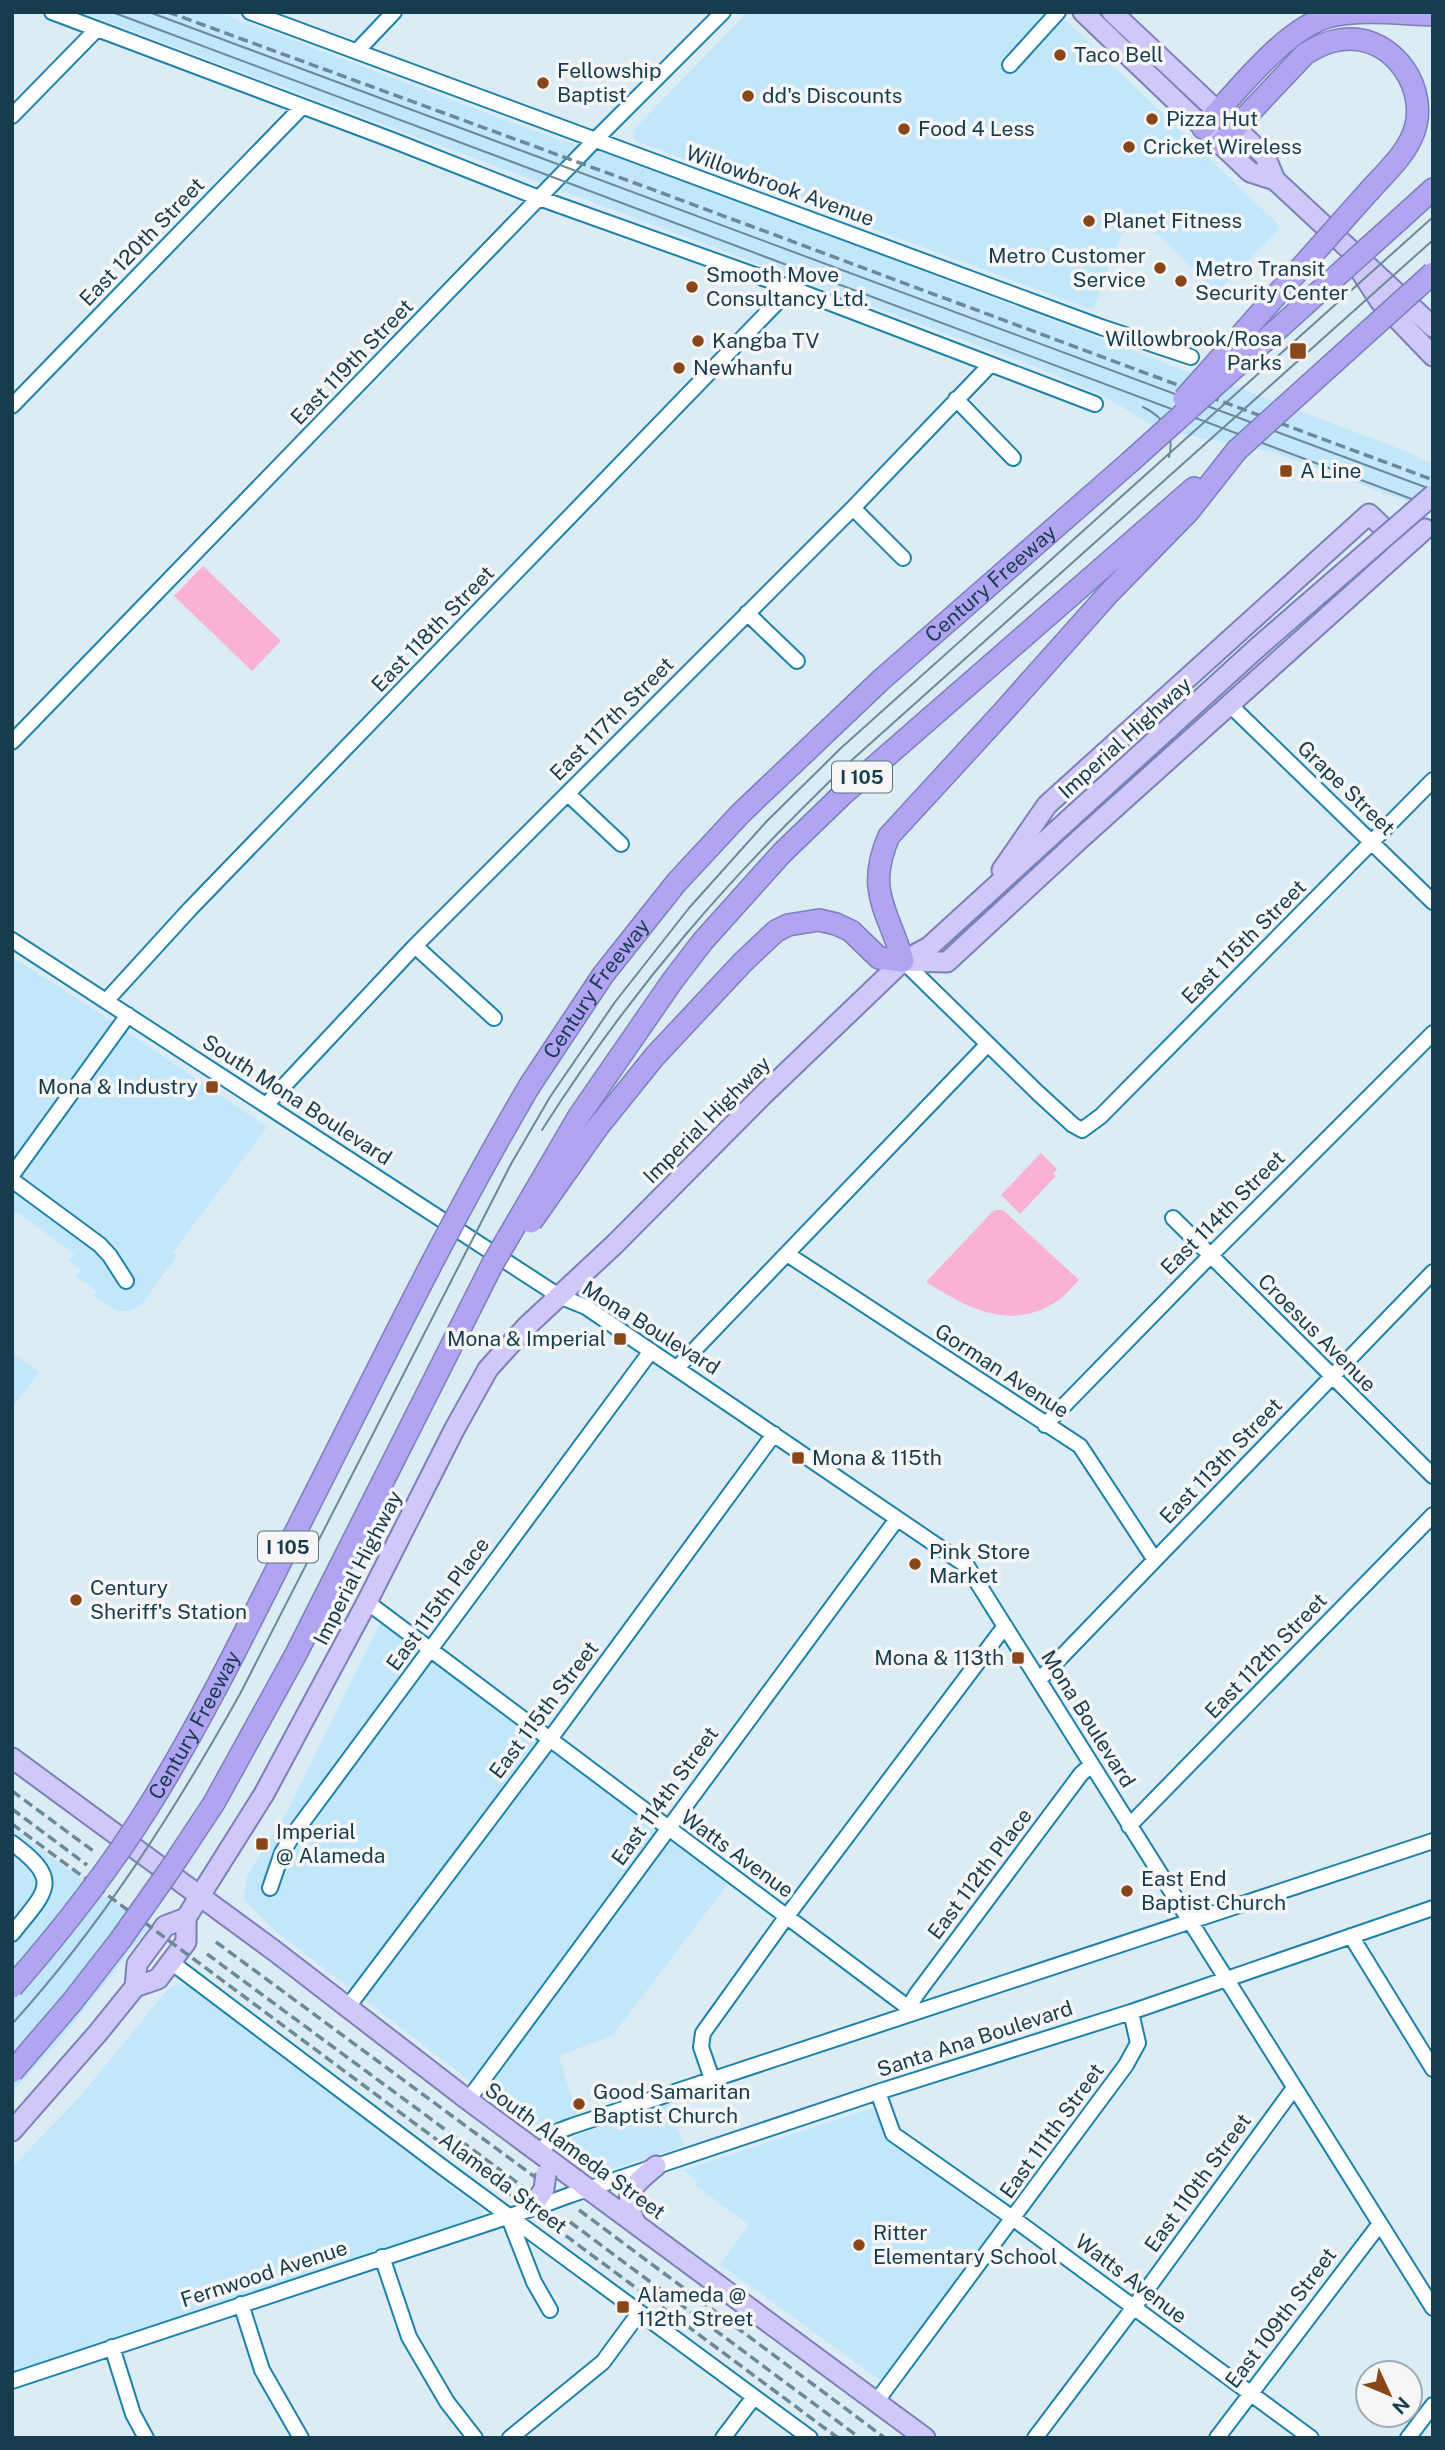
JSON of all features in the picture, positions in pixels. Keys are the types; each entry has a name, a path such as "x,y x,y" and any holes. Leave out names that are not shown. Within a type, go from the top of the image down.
{"highway":[{"path":"1203,128 1283,44 1316,22 1330,16 1350,13 1433,15"},
{"path":"1130,461 1408,145 1416,124 1417,100 1411,80 1398,59 1383,47 1362,40 1341,39 1320,45 1305,54 1220,144"},
{"name":"Century Freeway","path":"12,1987 49,1945 149,1807 246,1631 467,1196 530,1085 603,975 676,883 741,813 881,680 1433,189"},
{"name":"I 105","path":"12,2071 72,2002 121,1939 214,1803 296,1654 492,1265 536,1216 588,1122 688,961 782,853 842,795 1201,488 1237,450 1433,273"},
{"path":"588,1122 776,931 788,925 819,920 836,924 851,932 879,958 903,961 880,900 879,858 889,836 1109,593 1189,511 1201,488"}],"main road":[{"path":"1083,12 1250,172 1275,180"},
{"path":"1112,12 1265,156 1275,180 1433,327"},
{"path":"1342,242 1380,301 1433,356"},
{"path":"1399,523 1433,479"},
{"name":"Imperial Highway","path":"12,2131 135,1987 158,1979 186,1942 186,1919 264,1794 488,1369 526,1326 615,1244 762,1096 903,961 929,947 1258,648 1433,495"},
{"path":"984,897 1047,805 1369,514 1390,534 1397,554"},
{"path":"903,961 947,962 1397,554 1429,530"},
{"path":"12,1759 201,1898"},
{"name":"South Alameda Street","path":"201,1898 539,2152 579,2192 637,2225 925,2438"},
{"name":"Imperial Highway","path":"135,1987 137,1964 165,1926 186,1919"},
{"path":"536,2206 544,2189 546,2174 539,2152"},
{"path":"637,2225 628,2207 628,2199 641,2179 656,2166"}],"street":[{"path":"52,12 539,198 791,288 1095,404"},
{"name":"Willowbrook Avenue","path":"250,12 1101,327 1191,357"},
{"path":"357,51 394,12"},
{"name":"East 119th Street","path":"12,743 595,140 723,12"},
{"path":"1010,65 1058,12"},
{"path":"12,116 97,29"},
{"name":"East 120th Street","path":"12,406 302,107"},
{"name":"East 118th Street","path":"106,1001 190,909 791,288"},
{"name":"East 117th Street","path":"266,1105 415,946 853,508 990,365"},
{"path":"956,399 1013,458"},
{"path":"853,508 903,558"},
{"path":"1369,514 1429,530"},
{"path":"747,613 797,661"},
{"name":"Grape Street","path":"1230,705 1433,902"},
{"name":"East 115th Street","path":"987,1045 1073,1125 1082,1129 1101,1116 1433,779"},
{"path":"568,794 621,844"},
{"name":"South Mona Boulevard","path":"12,940 559,1296"},
{"path":"415,946 494,1018"},
{"path":"677,1368 987,1045 903,961"},
{"path":"126,1281 100,1245 12,1177 128,1015"},
{"name":"East 114th Street","path":"1045,1425 1433,1033"},
{"name":"Croesus Avenue","path":"1173,1218 1433,1476"},
{"name":"Gorman Avenue","path":"787,1254 1080,1446 1155,1560"},
{"name":"East 113th Street","path":"1040,1679 1433,1272"},
{"name":"Mona Boulevard","path":"559,1296 586,1307 967,1566 1433,2308"},
{"name":"East 115th Place","path":"270,1888 282,1853 293,1835 651,1351"},
{"name":"East 115th Street","path":"347,2008 550,1739 774,1434"},
{"name":"East 112th Street","path":"1129,1826 1433,1515"},
{"name":"East 114th Street","path":"468,2100 897,1519"},
{"name":"Watts Avenue","path":"367,1602 914,2012"},
{"path":"712,2079 701,2047 703,2033 787,1916 1005,1626"},
{"name":"East 112th Place","path":"914,2012 911,2004 914,1998 1081,1774 1091,1765"},
{"name":"Santa Ana Boulevard","path":"539,2152 559,2131 1433,1841"},
{"path":"12,1843 38,1864 46,1880 43,1895 12,1934"},
{"name":"Santa Ana Boulevard","path":"536,2206 1131,2011 1433,1908"},
{"path":"1351,1936 1433,2069"},
{"name":"Alameda Street","path":"171,1962 508,2216 810,2438"},
{"name":"East 111th Street","path":"876,2402 1126,2065 1139,2043 1131,2011"},
{"name":"East 110th Street","path":"1035,2438 1294,2088"},
{"name":"Watts Avenue","path":"878,2092 893,2134 1014,2219 1311,2438"},
{"name":"Fernwood Avenue","path":"12,2381 536,2206"},
{"path":"508,2216 534,2282 550,2310"},
{"name":"East 109th Street","path":"1217,2438 1379,2225"},
{"path":"382,2257 409,2337 447,2402 475,2438"},
{"path":"241,2304 262,2370 301,2438"},
{"path":"510,2438 603,2362 639,2313"},
{"path":"112,2347 133,2414 146,2438"},
{"path":"723,2438 754,2397"},
{"path":"1408,2438 1433,2406"}],"shaded area":[{"path":"81,12 217,12 559,140 608,152 1418,456 1433,464 1433,511 1273,452 1160,430 1104,396 1044,370"},
{"path":"748,12 1057,12 1279,225 1279,229 1217,293 1157,234 1126,222 1093,310 636,141 633,136 635,128"},
{"path":"203,566 281,641 252,671 174,596"},
{"path":"12,957 267,1127 173,1252 177,1256 141,1305 130,1311 117,1311 94,1296 97,1291 76,1276 81,1270 69,1261 74,1254 17,1212 12,1215"},
{"path":"1041,1153 1057,1169 1053,1174 1056,1176 1020,1214 1001,1195"},
{"path":"994,1210 1003,1210 1079,1280 1056,1302 1038,1311 1021,1315 988,1313 957,1300 926,1282"},
{"path":"12,1352 39,1372 12,1408"},
{"path":"380,1623 730,1881 613,2035 559,2056 577,2115 535,2131 273,1929 244,1900 247,1876 288,1810"},
{"path":"12,1828 148,1928 62,2038 12,2092"},
{"path":"178,1984 190,1986 481,2209 483,2214 477,2220 12,2374 12,2167 78,2099 168,1989"},
{"path":"670,2104 684,2146 603,2172 571,2146 571,2140 579,2134"},
{"name":"Ritter Elementary School","path":"873,2108 886,2138 1000,2222 881,2381 720,2264 749,2225 695,2185 698,2182 684,2170"}],"tram line":[{"path":"112,12 1433,507"},
{"path":"149,12 1433,490"},
{"path":"12,2024 107,1907 190,1781 240,1694 511,1164 550,1097 615,1002 689,908 767,821 841,748 1433,217"},
{"path":"542,1130 611,1028 648,981 725,890 808,802 1433,240"},
{"path":"1143,407 1157,416 1166,427 1170,441 1169,457"}],"railway":[{"path":"168,12 1433,480"},
{"path":"12,1791 96,1853"},
{"path":"12,1809 87,1865"},
{"path":"12,1824 838,2438"},
{"path":"216,1942 535,2177"},
{"path":"207,1954 526,2189"},
{"path":"579,2210 885,2438"},
{"path":"570,2222 860,2438"}],"place":[{"name":"Taco Bell","path":"1060,55"},
{"name":"Fellowship Baptist","path":"543,83"},
{"name":"dd's Discounts","path":"748,96"},
{"name":"Pizza Hut","path":"1152,119"},
{"name":"Food 4 Less","path":"904,129"},
{"name":"Cricket Wireless","path":"1129,147"},
{"name":"Planet Fitness","path":"1089,221"},
{"name":"Metro Customer Service","path":"1160,268"},
{"name":"Metro Transit Security Center","path":"1181,281"},
{"name":"Smooth Move Consultancy Ltd.","path":"692,287"},
{"name":"Kangba TV","path":"698,341"},
{"name":"Willowbrook/Rosa Parks","path":"1298,351"},
{"name":"Newhanfu","path":"679,368"},
{"name":"A Line","path":"1286,471"},
{"name":"Mona & Industry","path":"212,1087"},
{"name":"Mona & Imperial","path":"620,1339"},
{"name":"Mona & 115th","path":"798,1458"},
{"name":"Pink Store Market","path":"915,1564"},
{"name":"Century Sheriff's Station","path":"76,1600"},
{"name":"Mona & 113th","path":"1018,1658"},
{"name":"Imperial @ Alameda","path":"262,1844"},
{"name":"East End Baptist Church","path":"1127,1891"},
{"name":"Good Samaritan Baptist Church","path":"579,2104"},
{"name":"Ritter Elementary School","path":"859,2245"},
{"name":"Alameda @ 112th Street","path":"623,2307"}]}
